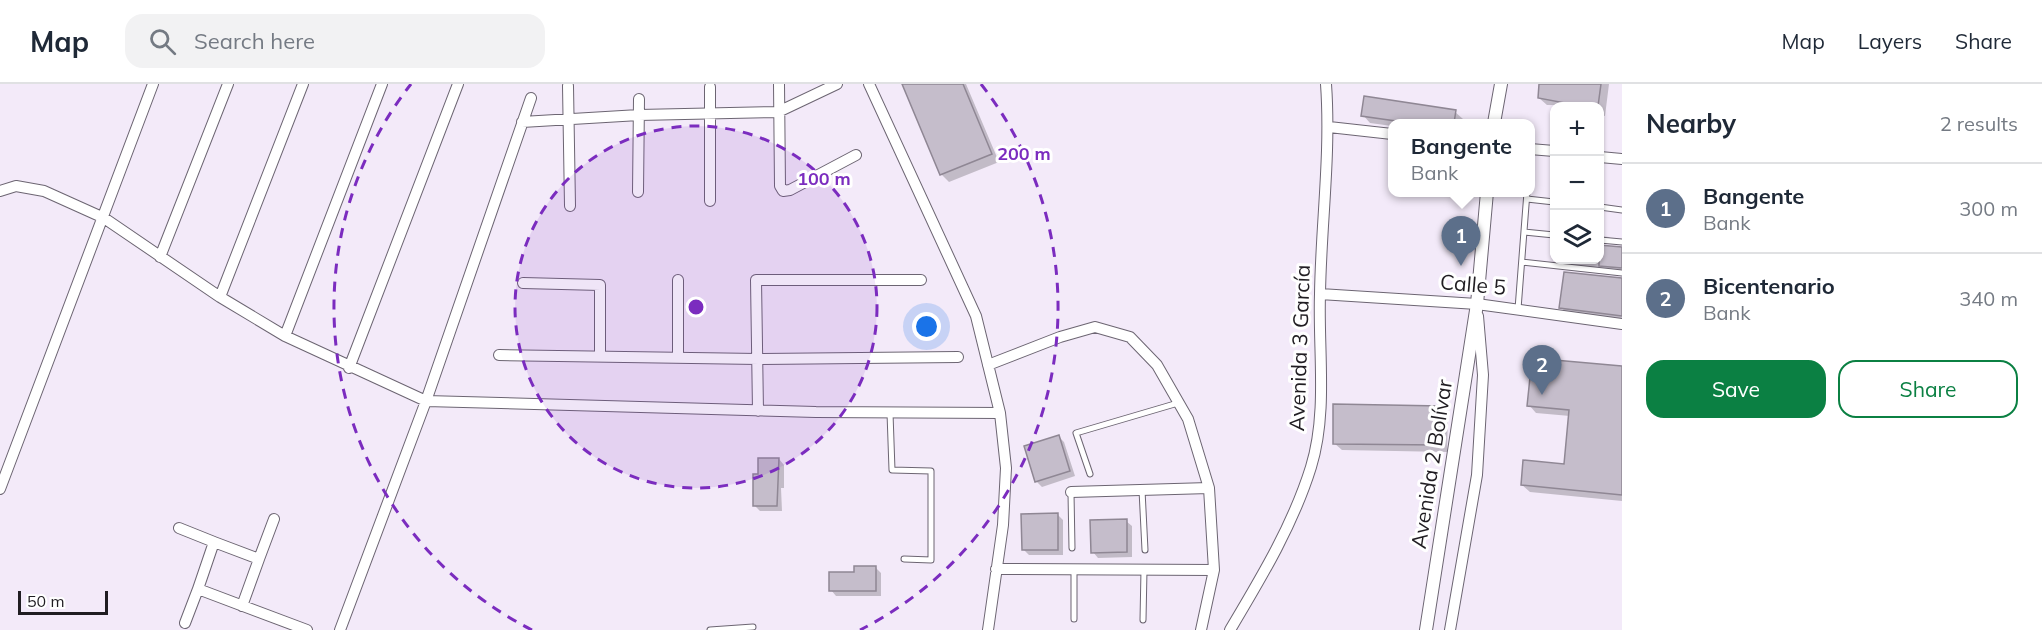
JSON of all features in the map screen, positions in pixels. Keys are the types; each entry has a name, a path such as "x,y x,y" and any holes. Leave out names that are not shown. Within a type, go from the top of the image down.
{"street":[{"path":"0,489 153,84"},
{"path":"160,257 228,84"},
{"path":"220,297 303,84"},
{"path":"285,336 382,84"},
{"path":"349,368 458,84"},
{"path":"779,84 780,186 783,191 856,155"},
{"path":"522,122 639,115 778,112 837,84"},
{"path":"869,84 976,316 1000,413 1006,468 988,630"},
{"name":"Avenida 3 García","path":"1230,630 1273,559 1311,467 1320,408 1320,294 1329,127 1326,84"},
{"path":"1495,119 1500,84"},
{"path":"568,86 570,206"},
{"path":"710,87 710,201"},
{"path":"340,630 426,402 531,98"},
{"path":"638,192 639,99"},
{"path":"1329,127 1388,134"},
{"path":"1535,149 1550,151"},
{"path":"1604,157 1622,159"},
{"path":"0,191 16,186 44,191 104,218 220,297 285,336 349,368 426,402 758,411 1000,413"},
{"name":"Avenida 2 Bolívar","path":"1426,630 1477,304 1487,197"},
{"path":"678,280 678,357"},
{"path":"758,411 756,280 921,280"},
{"path":"523,283 600,285 600,356"},
{"name":"Calle 5","path":"1320,294 1477,304 1622,324"},
{"name":"Avenida 2 Bolívar","path":"1450,630 1477,475 1483,375 1477,304"},
{"path":"988,365 1060,337 1095,327 1130,337 1157,365 1188,419 1209,488 1214,570 1201,630"},
{"path":"499,355 758,359 958,357"},
{"path":"1071,492 1209,488"},
{"path":"242,606 274,519"},
{"path":"179,528 259,559"},
{"path":"185,623 214,542"},
{"path":"996,569 1214,570"},
{"path":"198,589 307,630"}],"lane":[{"path":"1518,309 1527,200 1550,202"},
{"path":"1604,208 1622,210"},
{"path":"1524,232 1550,235"},
{"path":"1604,240 1622,242"},
{"path":"1522,262 1622,273"},
{"path":"1090,474 1076,432 1179,403"},
{"path":"890,413 892,470 931,471 931,560 904,559"},
{"path":"1142,490 1144,550"},
{"path":"1071,492 1072,548"},
{"path":"1074,569 1074,620"},
{"path":"1143,621 1144,570"},
{"path":"710,630 753,627"}],"building":[{"path":"902,84 963,84 992,154 940,175"},
{"path":"1539,84 1601,84 1599,102 1560,102 1538,98"},
{"path":"1364,96 1456,110 1455,119 1388,120 1361,116"},
{"path":"1604,245 1622,247 1622,268 1599,266 1599,264 1604,264"},
{"path":"1564,272 1622,278 1622,316 1559,308"},
{"path":"1532,358 1622,366 1622,495 1521,485 1523,460 1564,464 1569,410 1527,406"},
{"path":"1333,404 1441,406 1440,445 1333,444"},
{"path":"1059,435 1070,471 1035,482 1024,446"},
{"path":"758,458 779,458 777,506 753,506 753,474 758,474"},
{"path":"1058,513 1058,550 1022,550 1021,514"},
{"path":"1127,519 1127,552 1091,553 1090,520"},
{"path":"854,566 876,566 876,591 829,591 829,572 854,572"}],"place":[{"name":"Bangente","path":"1461,266"},
{"name":"Bicentenario","path":"1542,395"}]}
